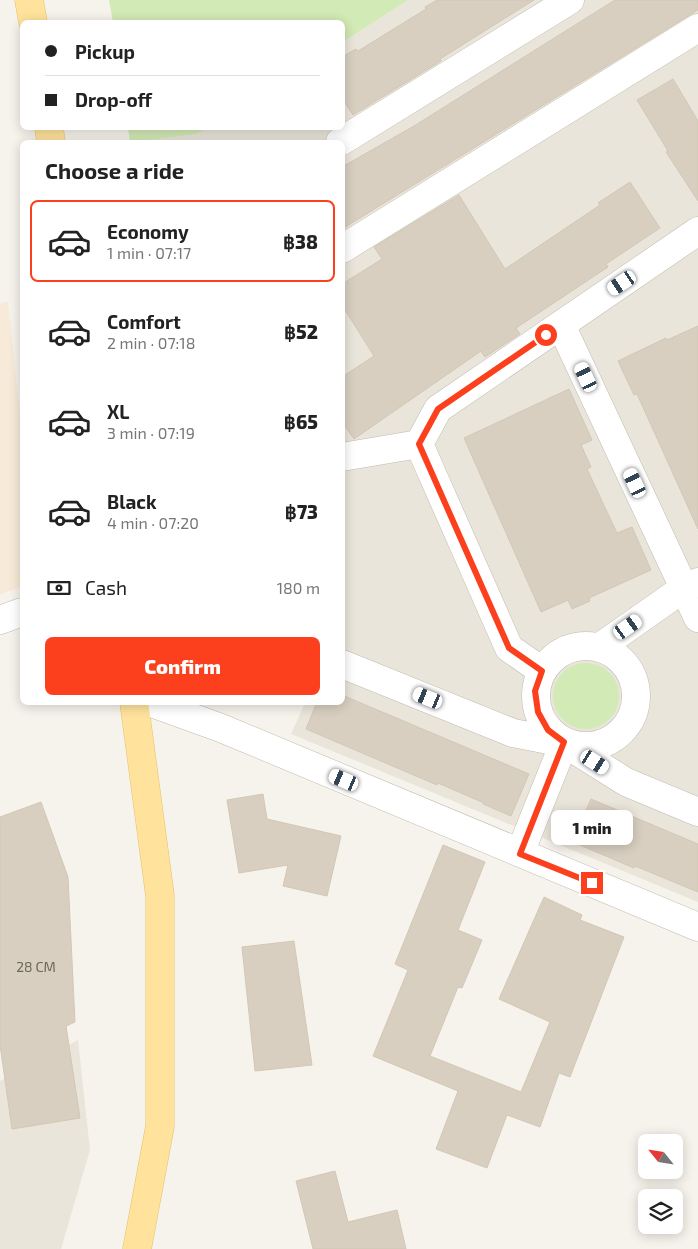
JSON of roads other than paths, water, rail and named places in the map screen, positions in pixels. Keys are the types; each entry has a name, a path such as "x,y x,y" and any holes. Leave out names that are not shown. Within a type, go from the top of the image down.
{"main road":[{"path":"29,0 33,20"},
{"path":"134,705 160,896 160,1126 137,1249"}],"street":[{"path":"343,140 570,0"},
{"path":"345,247 698,28"},
{"path":"419,444 438,409 698,231"},
{"path":"562,324 691,585 698,618"},
{"path":"345,456 419,444"},
{"path":"419,444 509,648 542,671"},
{"path":"600,647 691,585"},
{"path":"0,620 20,613"},
{"path":"345,665 512,733 564,742 580,747 597,746 613,740 625,729 634,714 637,698 635,681 627,666 616,654 600,647 583,645 567,649 553,658 542,671 535,691 538,712 548,730 564,742 626,782 698,812"},
{"path":"157,705 221,728 698,927"},
{"path":"520,854 564,742"}]}
